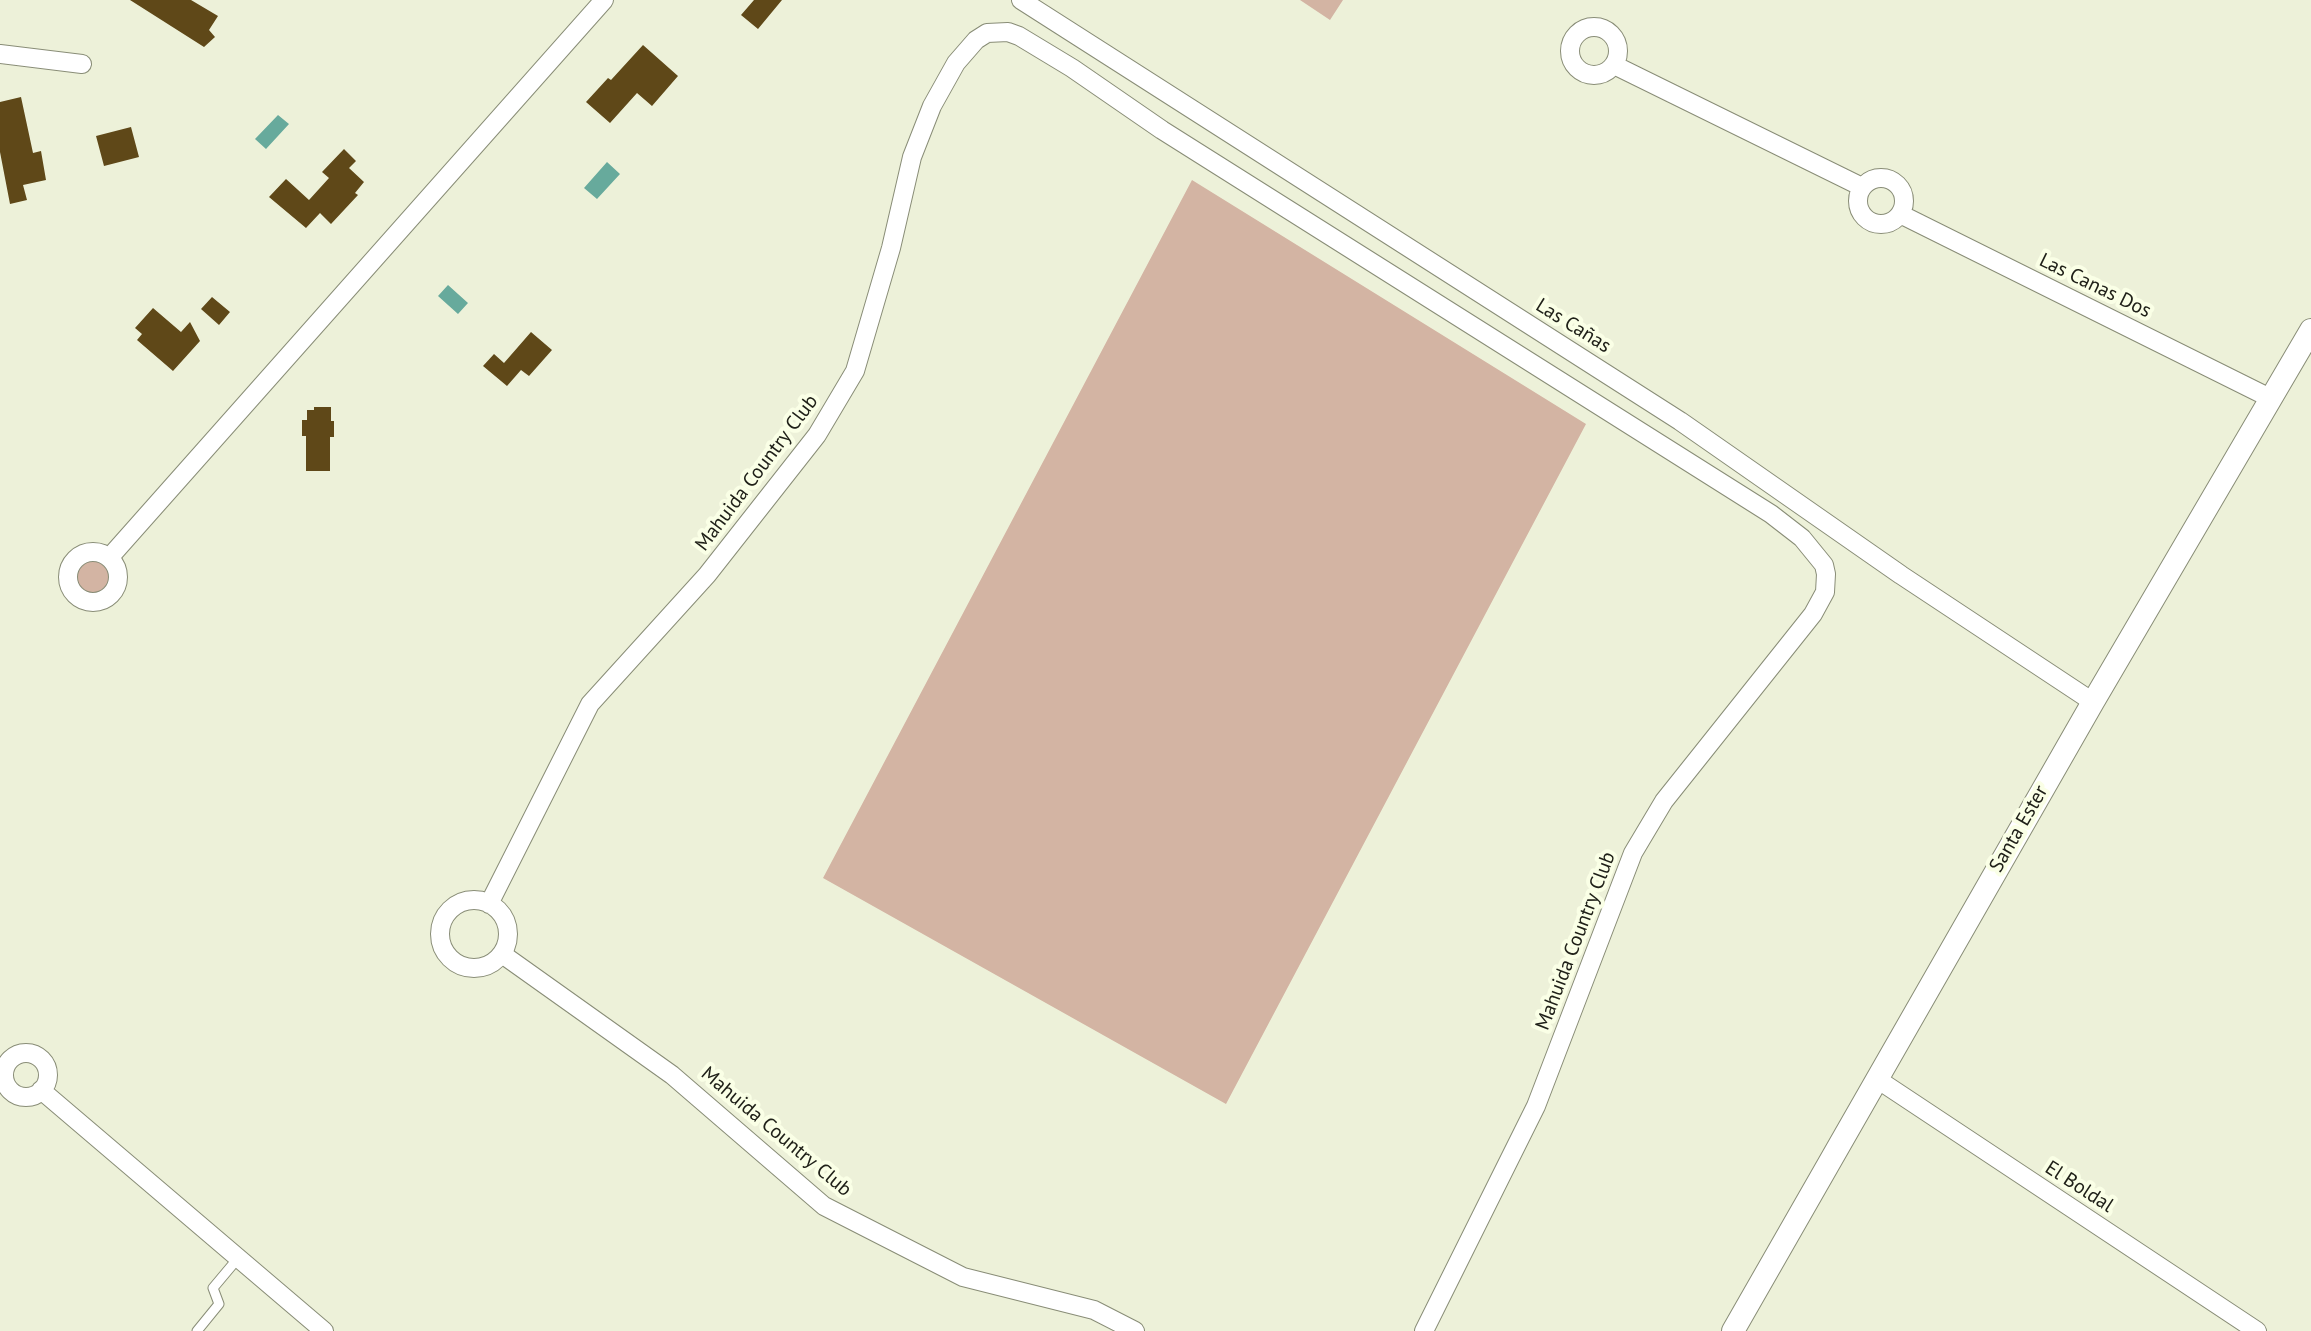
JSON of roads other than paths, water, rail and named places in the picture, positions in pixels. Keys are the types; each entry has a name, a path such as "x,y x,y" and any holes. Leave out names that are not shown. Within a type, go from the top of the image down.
{"street":[{"path":"109,558 604,0"},
{"name":"Las Cañas","path":"1021,0 1680,421 1901,575 2093,702"},
{"name":"Mahuida Country Club","path":"489,904 590,704 707,575 817,435 836,404 855,371 872,320 904,185 922,129 956,63 976,40 987,33 1008,32 1072,68 1162,130 1771,514 1802,538 1819,557 1826,574 1827,584 1822,599 1664,801 1633,853 1536,1106 1424,1331"},
{"path":"0,54 82,64"},
{"path":"1614,65 1862,187"},
{"path":"1875,179 1891,180 1904,199 1900,214 1888,222 1868,219 1862,214 1858,201 1862,187 1875,179"},
{"name":"Las Canas Dos","path":"1900,214 2272,399"},
{"name":"Santa Ester","path":"1733,1331 2093,702 2311,330"},
{"path":"467,901 489,904 499,911 505,921 508,936 502,954 479,968 464,967 444,951 440,926 445,915 456,905 467,901"},
{"name":"Mahuida Country Club","path":"502,954 672,1075 824,1206 963,1277 1094,1310 1108,1325 1135,1331"},
{"path":"25,1053 44,1062 48,1077 41,1090 6,1098 4,1071 11,1058 25,1053"},
{"name":"El Boldal","path":"1877,1079 2257,1331"},
{"path":"41,1090 324,1331"}],"lane":[{"path":"197,1331 219,1304 213,1288 239,1257"}],"water":[{"path":"278,115 289,124 266,149 255,139"},
{"path":"607,162 620,174 597,199 584,188"},
{"path":"448,285 468,303 458,314 438,296"}]}
